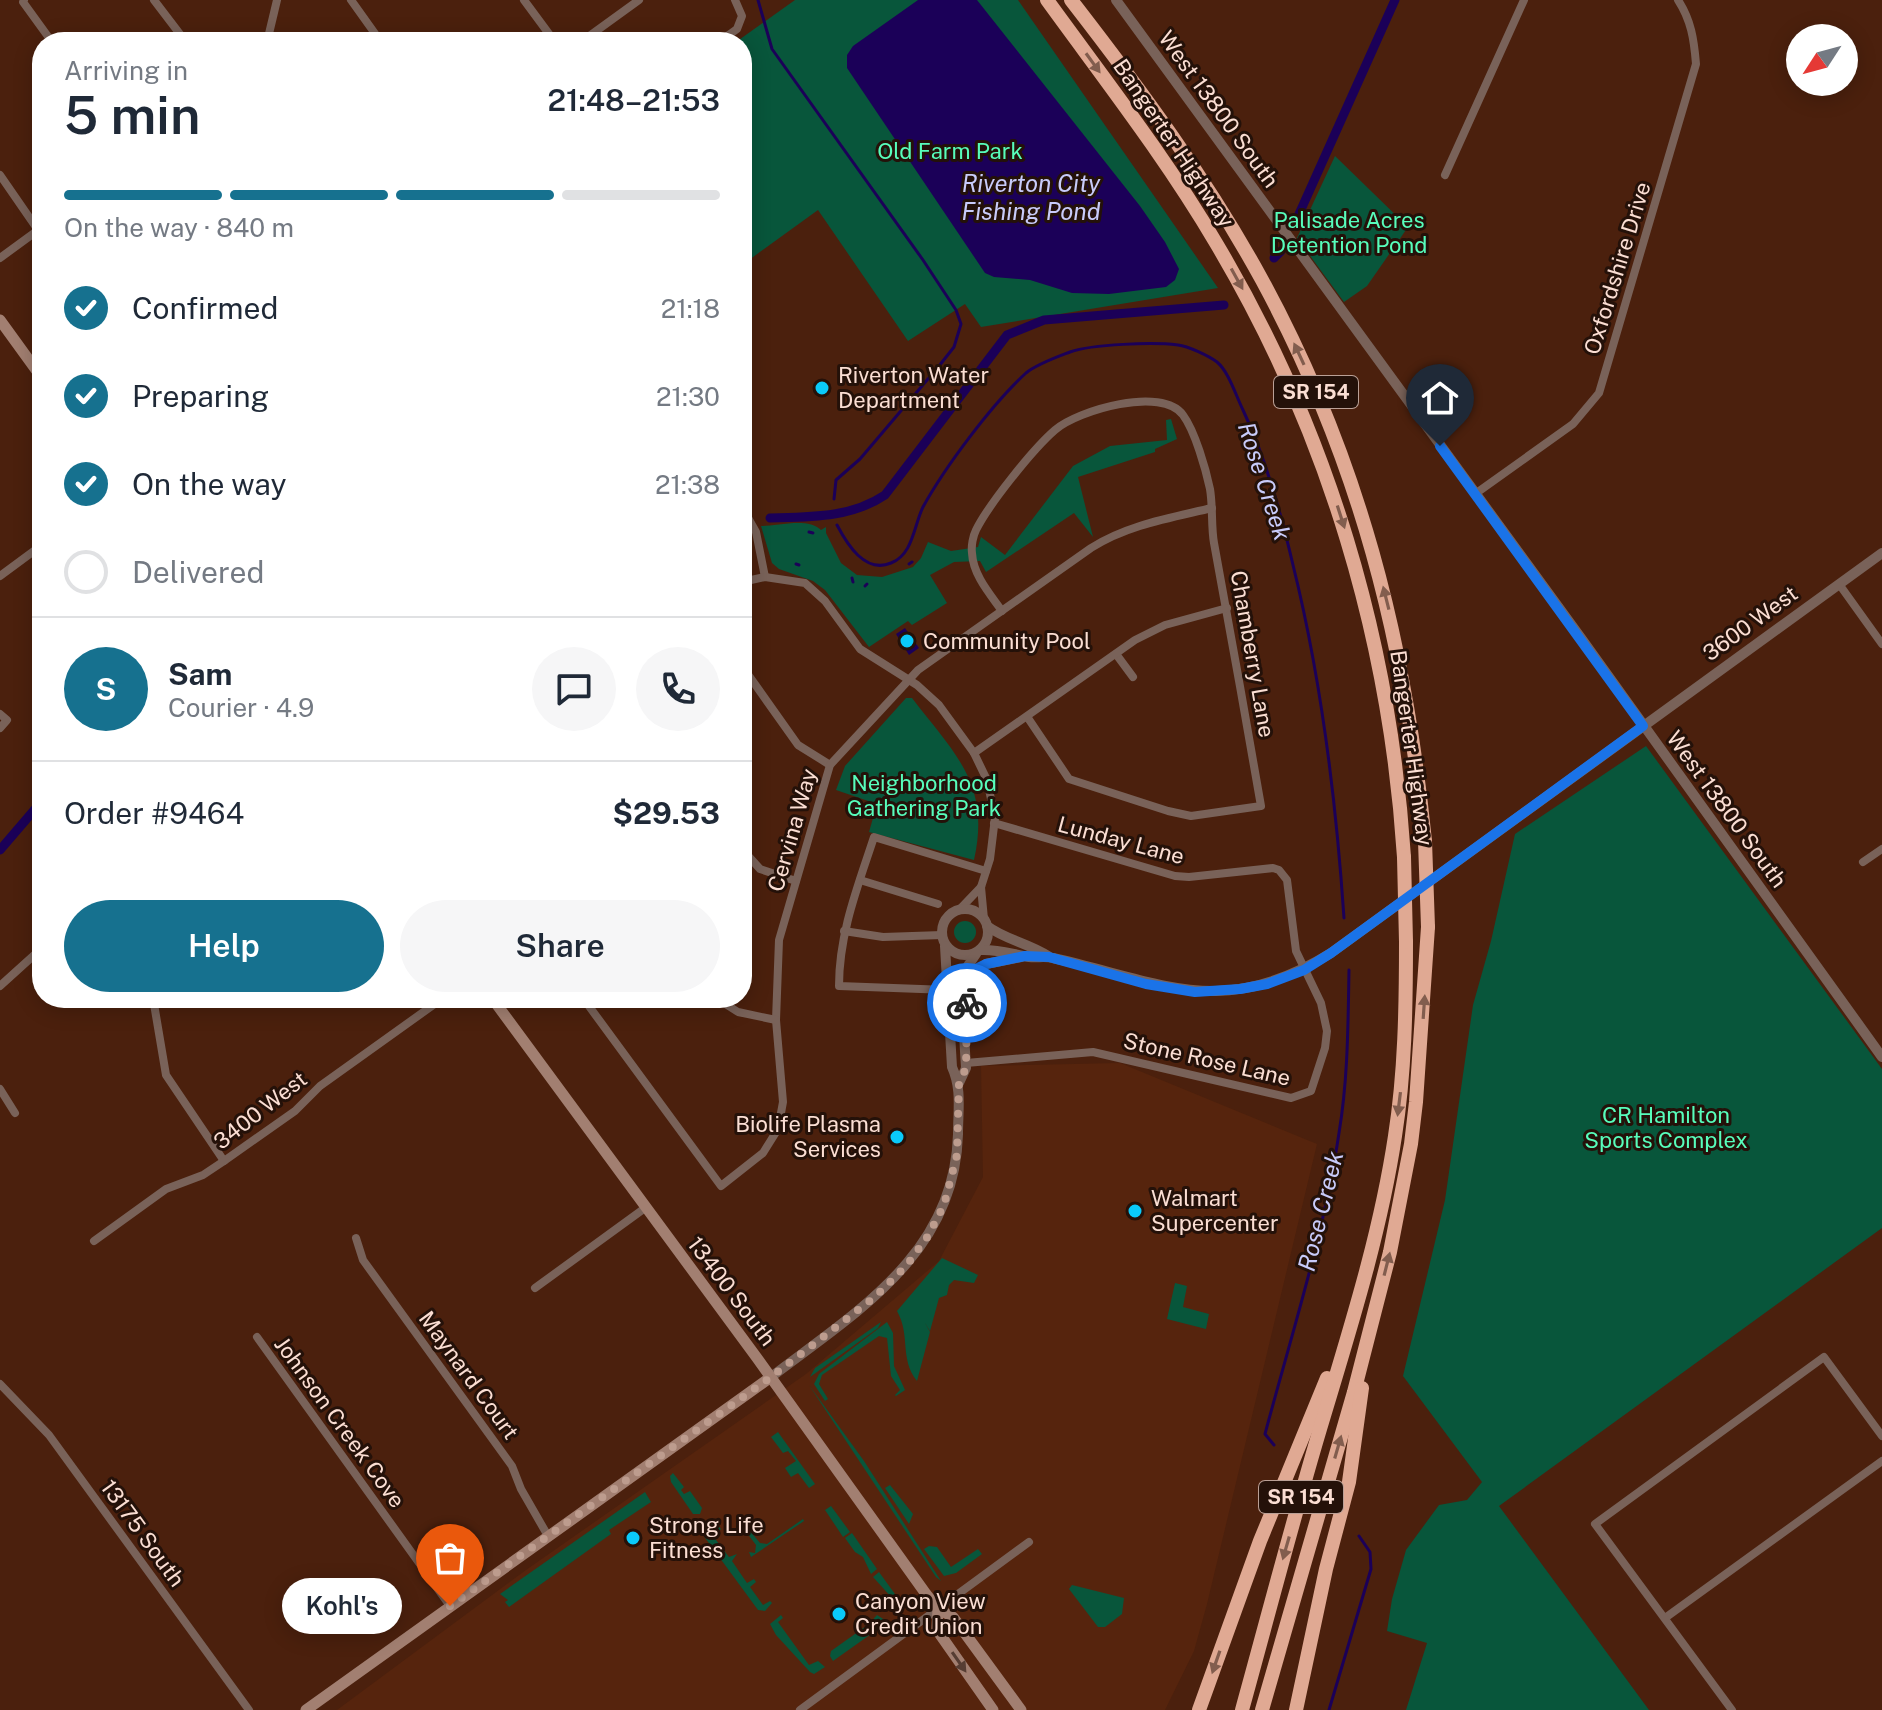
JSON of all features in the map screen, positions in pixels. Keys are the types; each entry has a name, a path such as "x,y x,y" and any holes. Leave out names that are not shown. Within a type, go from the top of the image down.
{"highway":[{"name":"Bangerter Highway","path":"1047,0 1156,150 1202,220 1262,325 1307,424 1344,527 1378,653 1398,775 1406,942 1405,1025 1399,1109 1383,1203 1364,1285 1242,1710"},
{"name":"Bangerter Highway","path":"1071,0 1171,137 1224,216 1272,300 1321,402 1361,511 1393,626 1411,720 1425,841 1428,927 1424,1015 1411,1144 1390,1252 1368,1340 1262,1710"},
{"path":"1199,1710 1248,1571 1364,1285"},
{"path":"1296,1710 1353,1460 1368,1340"}],"main road":[{"path":"0,320 32,364"},
{"name":"13400 South","path":"499,1008 938,1609 953,1617 1021,1710"},
{"path":"306,1710 771,1377"},
{"name":"13400 South","path":"938,1609 937,1630 993,1710"}],"street":[{"path":"154,0 178,32"},
{"path":"269,32 277,0"},
{"path":"351,0 374,32"},
{"path":"524,0 548,32"},
{"path":"595,32 639,0"},
{"path":"733,32 742,16 735,0"},
{"name":"West 13800 South","path":"1116,0 1882,1057"},
{"path":"1445,175 1524,0"},
{"name":"Oxfordshire Drive","path":"1475,494 1573,424 1599,393 1696,64 1688,16 1678,0"},
{"path":"24,1 45,32"},
{"path":"0,175 32,218"},
{"path":"0,258 32,235"},
{"name":"Chamberry Lane","path":"1002,611 980,580 972,558 975,531 1011,480 1056,429 1082,413 1144,400 1170,405 1182,413 1191,429 1209,487 1214,539 1261,806 1191,816 1069,779 1028,718"},
{"name":"Cervina Way","path":"590,1008 721,1186 763,1153 778,1129 783,1102 776,1020 779,940 830,765 907,679 1108,538 1134,528 1212,508"},
{"path":"752,525 765,577"},
{"path":"0,576 32,552"},
{"name":"3600 West","path":"1049,957 1146,984 1195,992 1253,987 1304,970 1882,553"},
{"path":"752,580 765,577 805,583 825,601 860,649 907,679 939,705 974,753 987,780 994,823 981,887 988,935 963,973 961,984 966,1063 959,1083 957,1155 944,1205 928,1236 907,1265 875,1297 771,1377"},
{"path":"1839,584 1882,644"},
{"path":"974,753 1135,640 1165,625 1227,608"},
{"path":"1116,654 1133,677"},
{"path":"752,680 798,745 830,765"},
{"path":"0,714 7,720 0,728"},
{"name":"Lunday Lane","path":"994,823 1175,876 1266,868 1279,870 1287,880 1296,951 1304,970"},
{"path":"948,990 839,986 844,931 860,880 874,837 986,871"},
{"path":"1863,862 1882,849"},
{"path":"752,860 760,869 796,881"},
{"path":"860,880 938,904"},
{"path":"959,1083 952,1067 944,940 946,918 959,910 981,887"},
{"path":"959,910 968,909 1000,936 1031,945 1049,957"},
{"path":"844,931 883,937 944,940 963,956 1000,949 1025,956 1049,957"},
{"path":"965,1035 973,973 986,964 1025,956"},
{"path":"0,986 32,957"},
{"name":"Stone Rose Lane","path":"966,1063 1093,1052 1298,1098 1312,1088 1327,1036 1324,1010 1304,970"},
{"path":"155,1008 166,1075 224,1161"},
{"name":"3400 West","path":"94,1241 166,1189 203,1175 224,1161 295,1111 320,1086 429,1008"},
{"path":"732,1008 776,1020"},
{"path":"0,1089 15,1113"},
{"path":"535,1288 645,1208"},
{"name":"Maynard Court","path":"356,1238 363,1260 512,1466 521,1489 548,1536"},
{"name":"Johnson Creek Cove","path":"257,1337 450,1606"},
{"path":"1732,1710 1595,1524 1824,1357 1882,1436"},
{"name":"13175 South","path":"0,1384 49,1435 249,1710"},
{"path":"1665,1618 1882,1461"},
{"path":"800,1710 1029,1542"}],"shaded area":[{"path":"1120,1063 1317,1144 1207,1604 1194,1651 1165,1710 337,1710 526,1570 806,1374 939,1261 983,1177 981,1066"}],"green space":[{"name":"Old Farm Park","path":"795,0 1018,0 1218,288 981,327 965,304 908,341 818,210 752,258 750,32"},
{"name":"Palisade Acres Detention Pond","path":"1335,156 1408,227 1367,286 1344,302 1297,238"},
{"path":"1171,419 1177,439 1155,449 1155,452 1078,477 1093,537 1074,513 986,572 980,561 954,562 930,575 947,603 912,625 908,621 869,647 825,590 813,581 779,569 772,563 761,526 792,523 809,524 821,530 826,527 841,563 857,575 882,577 913,567 928,542 951,551 978,547 981,537 1005,555 1073,466 1110,446 1167,440 1166,420"},
{"name":"Neighborhood Gathering Park","path":"906,698 912,698 966,772 978,810 974,860 869,832 877,804 836,790 845,766"},
{"name":"CR Hamilton Sports Complex","path":"1646,746 1882,1069 1882,1228 1499,1506 1649,1710 1406,1710 1427,1643 1387,1631 1392,1599 1406,1550 1439,1505 1467,1500 1482,1482 1403,1376 1445,1200 1473,1005 1515,834"},
{"path":"965,921 973,924 976,932 973,940 965,943 957,940 954,932 957,924"},
{"path":"942,1258 978,1275 974,1283 954,1280 949,1285 947,1295 939,1298 930,1331 925,1323 930,1332 917,1381 908,1364 904,1329 897,1311"},
{"path":"1175,1283 1187,1286 1183,1307 1209,1314 1206,1329 1167,1319"},
{"path":"881,1322 878,1328 810,1377 815,1368"},
{"path":"887,1322 893,1333 894,1366 905,1390 895,1395 900,1390 891,1376 887,1338 879,1336 822,1375 819,1384 828,1399 825,1401 814,1384 819,1374"},
{"path":"809,1385 864,1461 941,1581 936,1577"},
{"path":"778,1432 815,1484 809,1488 798,1473 791,1477 785,1468 796,1461 788,1451 783,1453 771,1437"},
{"path":"673,1473 684,1487 681,1490 684,1494 690,1491 702,1508 700,1514 693,1514 671,1482"},
{"path":"890,1485 913,1514 909,1524 885,1488"},
{"path":"645,1492 651,1502 609,1530 611,1534 509,1607 505,1602 508,1600 500,1594"},
{"path":"831,1506 850,1532 843,1537 825,1510"},
{"path":"803,1519 751,1557 749,1552 755,1553 756,1545 747,1533 750,1531 760,1543 767,1544"},
{"path":"715,1522 721,1529 713,1536 729,1557 737,1554 732,1561 747,1583 754,1579 756,1582 750,1587 763,1605 772,1603 765,1611 758,1610 703,1535 703,1527"},
{"path":"852,1533 877,1569 871,1574 863,1557 845,1538"},
{"path":"937,1547 951,1567 978,1549 982,1554 956,1573 944,1576 924,1549"},
{"path":"879,1572 900,1601 902,1609 873,1577"},
{"path":"1072,1585 1124,1598 1122,1614 1105,1627 1098,1627 1069,1589"},
{"path":"781,1615 783,1618 778,1622 809,1665 818,1661 825,1667 814,1674 810,1672 776,1635 770,1624"},
{"path":"877,1615 888,1622 833,1661 831,1651"}],"water":[{"name":"Riverton City Fishing Pond","path":"918,0 977,0 1140,206 1179,269 1175,280 1166,287 1109,294 1072,293 1030,280 994,277 985,273 847,68 847,55 853,46"},
{"name":"Community Pool","path":"905,628 919,648 909,655 896,634"}],"waterway":[{"name":"Rose Creek","path":"758,0 772,49 923,260 956,310 961,324 954,347 939,366 860,459 836,480 834,499"},
{"path":"1295,223 1395,0"},
{"path":"1274,258 1281,251"},
{"path":"770,518 844,512 872,503 885,495 1007,335 1044,320 1224,305"},
{"name":"Rose Creek","path":"837,525 865,561 882,565 898,559 908,547 923,507 956,455 1026,373 1047,361 1093,347 1154,344 1182,346 1217,362 1232,384 1266,467 1303,609 1326,741 1344,918"},
{"path":"809,532 813,533"},
{"path":"852,578 853,582"},
{"path":"0,850 32,813"},
{"name":"Rose Creek","path":"1274,1445 1265,1434 1316,1247 1333,1171 1346,1072 1349,970"},
{"name":"Rose Creek","path":"1329,1710 1371,1569 1370,1552 1359,1536"}],"way so far":[{"path":"450,1606 771,1377 875,1297 907,1265 928,1236 944,1205 957,1155 959,1083 966,1068 967,1003"}],"place":[{"name":"Riverton Water Department","path":"822,388"},
{"name":"Community Pool","path":"907,641"},
{"name":"Biolife Plasma Services","path":"897,1137"},
{"name":"Walmart Supercenter","path":"1135,1211"},
{"name":"Strong Life Fitness","path":"633,1538"},
{"name":"Kohl's","path":"450,1606"},
{"name":"Canyon View Credit Union","path":"839,1614"}],"route":[{"path":"967,1003 973,973 978,968 1025,956 1049,957 1146,984 1195,992 1267,984 1304,970 1643,726 1440,446"}]}
